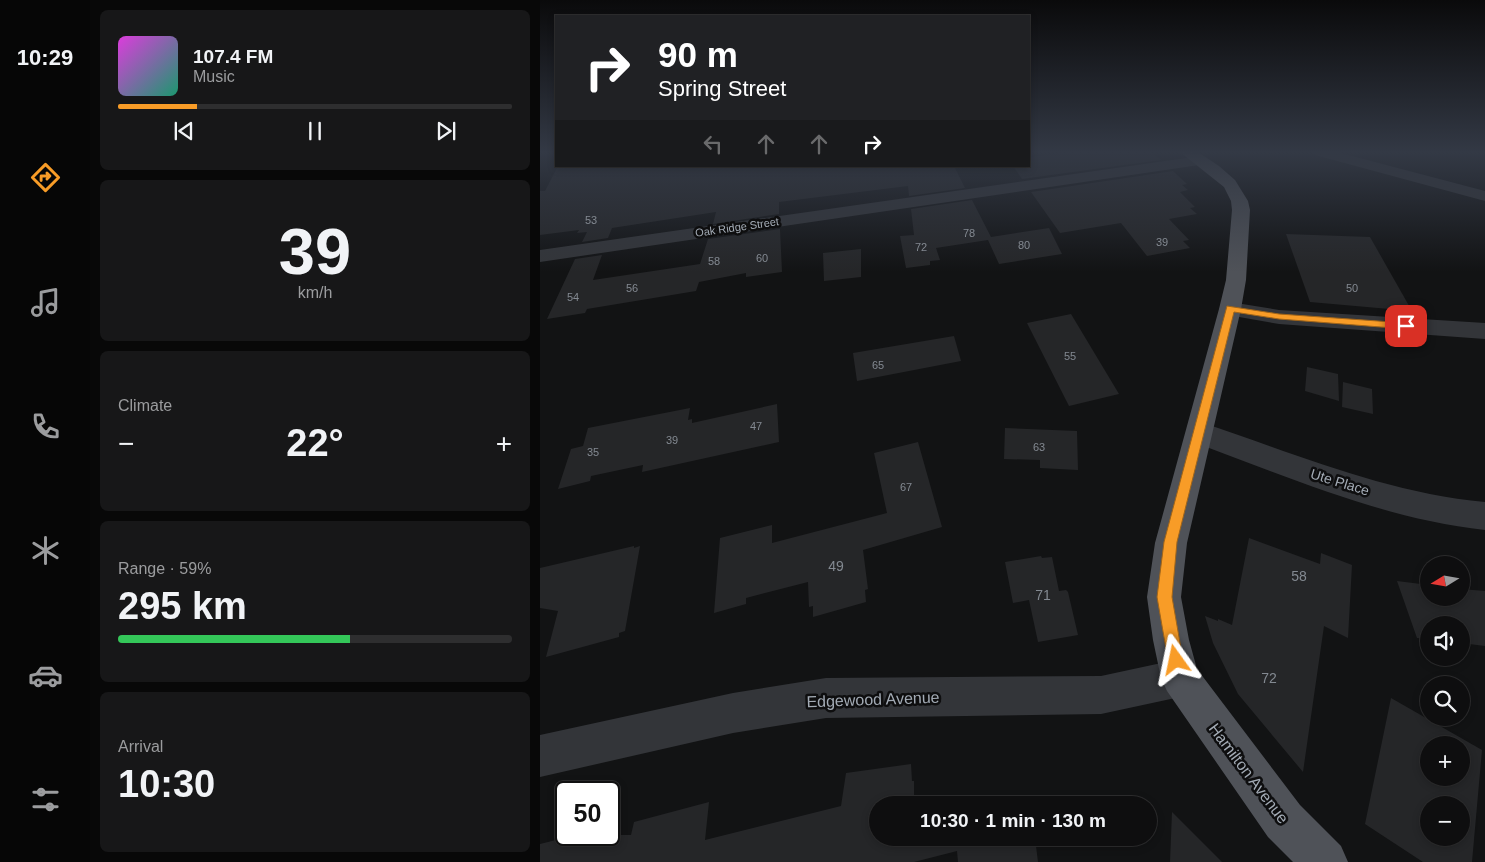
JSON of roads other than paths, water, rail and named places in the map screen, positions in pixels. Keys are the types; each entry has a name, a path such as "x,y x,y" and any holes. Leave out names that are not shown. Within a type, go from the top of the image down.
{"main road":[{"path":"1180,678 1164,597 1171,542 1200,433 1236,280 1241,201 1236,192"},
{"name":"Hamilton Avenue","path":"1180,678 1284,821 1325,862"}],"street":[{"name":"Oak Ridge Street","path":"540,256 957,192"},
{"path":"1471,192 1485,196"},
{"path":"1230,308 1279,316 1485,331"},
{"name":"Ute Place","path":"1200,433 1339,483 1446,512 1485,516"},
{"name":"Edgewood Avenue","path":"540,756 733,713 826,698 1101,695 1180,678"}]}
